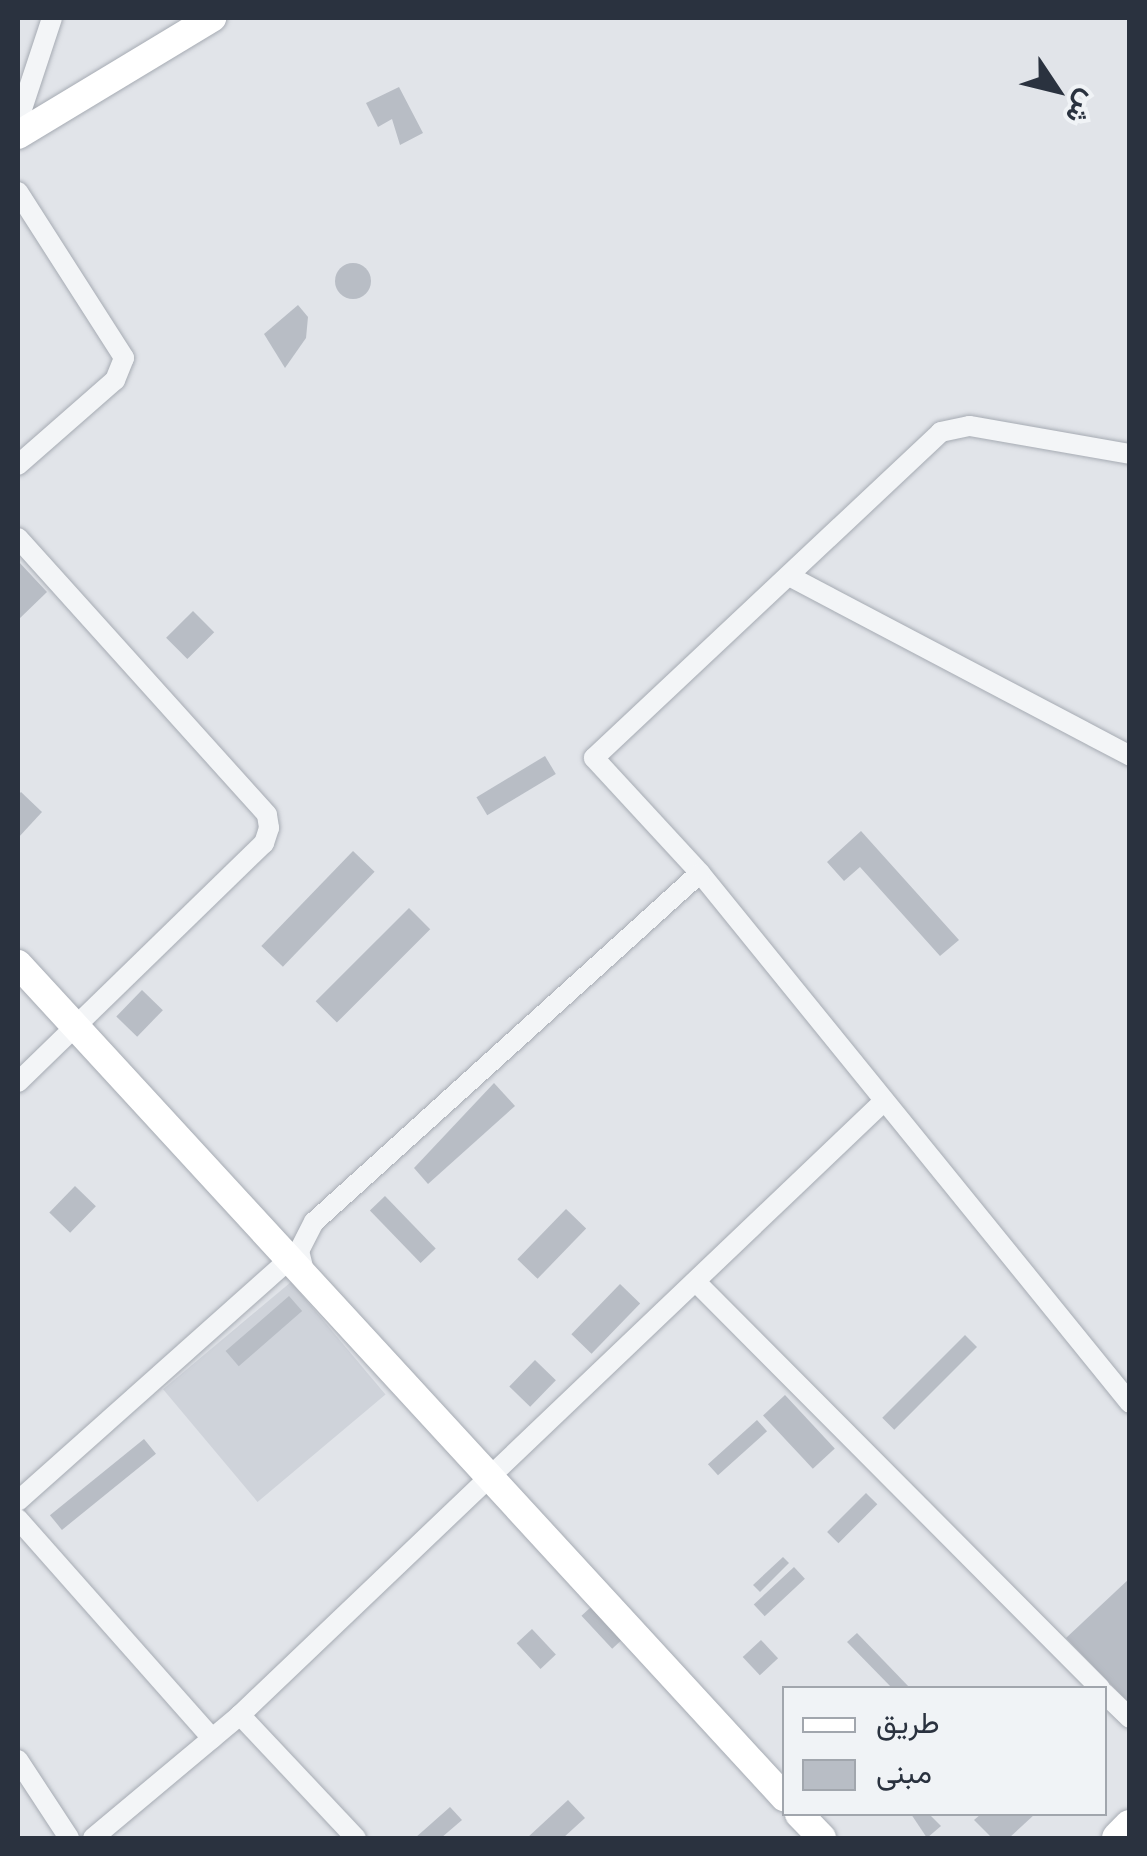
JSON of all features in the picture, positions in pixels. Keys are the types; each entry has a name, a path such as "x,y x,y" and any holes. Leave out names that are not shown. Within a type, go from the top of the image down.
{"highway":[{"path":"1118,1838 1130,1826"}],"street":[{"path":"18,121 52,18"},
{"path":"18,135 212,18"},
{"path":"18,192 124,358 115,380 18,464"},
{"path":"1130,454 956,426 594,758 700,874 1130,1403"},
{"path":"18,538 268,815 264,843 18,1082"},
{"path":"789,576 1130,756"},
{"path":"18,1501 298,1269 300,1251 314,1222 700,874"},
{"path":"18,964 782,1795"},
{"path":"94,1838 240,1715 698,1284 884,1102"},
{"path":"260,1225 314,1222"},
{"path":"698,1284 1097,1686"},
{"path":"18,1519 212,1738"},
{"path":"1107,1696 1130,1718"},
{"path":"240,1715 356,1838"},
{"path":"18,1760 69,1838"},
{"path":"802,1816 822,1838"}],"shaded area":[{"path":"291,1282 385,1395 258,1502 163,1389"}],"building":[{"path":"399,87 423,133 400,145 392,119 378,127 366,103"},
{"path":"353,263 365,269 371,281 365,293 353,299 341,293 335,281 341,269"},
{"path":"298,305 308,317 306,338 285,368 264,334"},
{"path":"18,561 47,592 18,620"},
{"path":"193,611 214,632 187,659 166,638"},
{"path":"545,756 556,774 487,815 476,797"},
{"path":"21,792 42,812 18,838 18,795"},
{"path":"861,831 959,940 940,956 860,867 844,881 827,862"},
{"path":"353,851 375,872 283,967 261,946"},
{"path":"409,908 430,929 337,1023 316,1001"},
{"path":"142,990 163,1010 137,1037 116,1017"},
{"path":"494,1083 515,1106 428,1184 414,1168"},
{"path":"75,1186 96,1206 70,1233 49,1213"},
{"path":"385,1196 436,1249 421,1263 370,1211"},
{"path":"566,1209 586,1228 538,1279 517,1259"},
{"path":"620,1284 640,1303 592,1354 571,1334"},
{"path":"289,1296 302,1311 239,1366 226,1351"},
{"path":"965,1335 977,1347 894,1430 882,1418"},
{"path":"535,1360 556,1380 530,1407 509,1387"},
{"path":"785,1395 835,1448 813,1469 763,1415"},
{"path":"757,1420 767,1431 718,1475 708,1464"},
{"path":"144,1439 156,1454 62,1530 50,1515"},
{"path":"866,1493 877,1504 838,1543 827,1532"},
{"path":"783,1557 789,1563 760,1592 753,1585"},
{"path":"794,1567 805,1579 765,1616 754,1605"},
{"path":"1130,1578 1130,1704 1066,1638"},
{"path":"591,1607 622,1640 612,1649 581,1616"},
{"path":"532,1629 556,1655 541,1669 517,1643"},
{"path":"857,1633 908,1686 890,1686 847,1642"},
{"path":"761,1640 778,1658 760,1675 743,1657"},
{"path":"568,1800 585,1818 563,1838 527,1838"},
{"path":"450,1807 462,1820 441,1838 415,1838"},
{"path":"912,1816 931,1816 941,1826 927,1838"},
{"path":"979,1816 1033,1816 1009,1838 992,1838 974,1820"}]}
